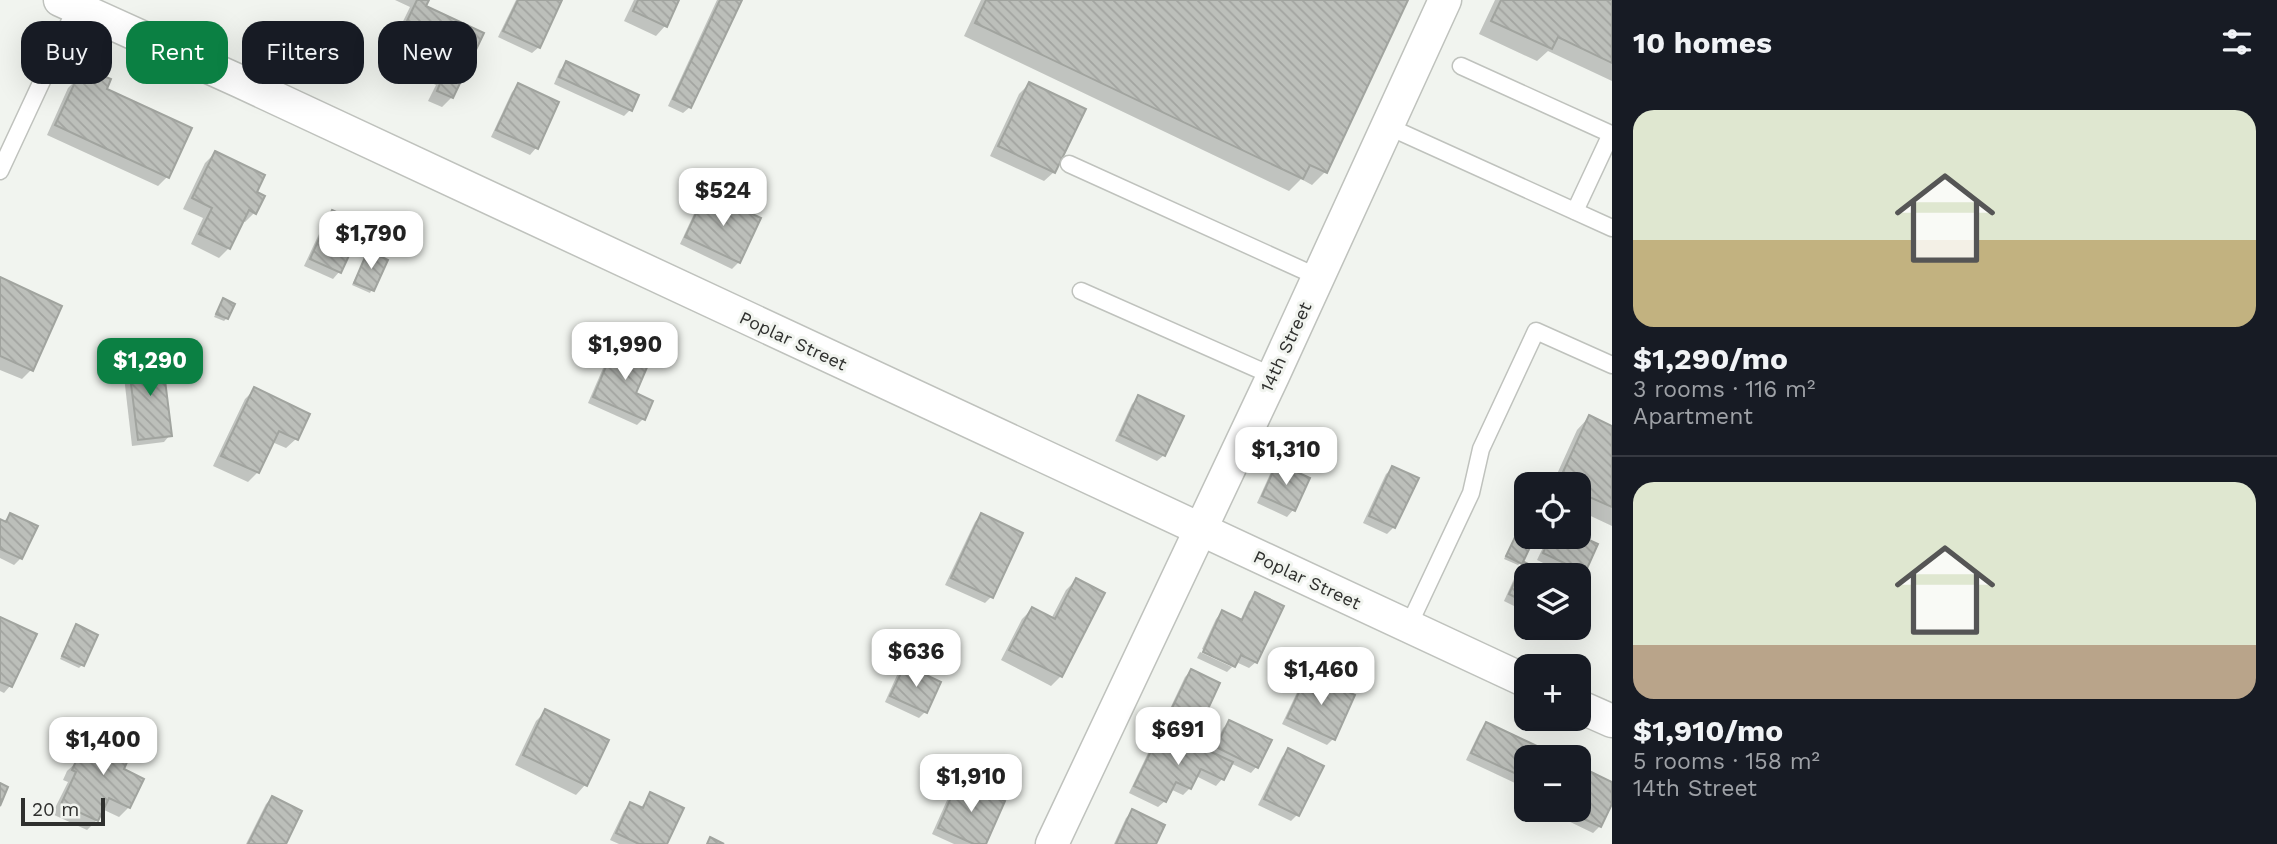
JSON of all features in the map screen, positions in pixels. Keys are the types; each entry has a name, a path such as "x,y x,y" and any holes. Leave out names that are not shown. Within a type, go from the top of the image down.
{"street":[{"name":"14th Street","path":"1052,844 1273,376 1445,0"},
{"name":"Poplar Street","path":"68,4 239,81 1514,676"},
{"path":"1591,712 1612,721"}],"lane":[{"path":"0,171 68,4"},
{"path":"1461,66 1612,134 1575,211"},
{"path":"1387,126 1612,228"},
{"path":"1069,164 1318,277"},
{"path":"1081,291 1273,376"},
{"path":"1408,627 1471,493 1481,449 1536,331 1612,365"}],"building":[{"path":"417,0 429,0 426,6 458,21 407,21"},
{"path":"518,0 562,0 540,48 503,31"},
{"path":"638,0 679,0 667,27 633,11"},
{"path":"720,0 742,0 691,108 673,99"},
{"path":"986,0 1408,0 1327,173 1310,165 1303,179 975,23"},
{"path":"1501,0 1612,0 1612,63 1558,37 1552,49 1491,21"},
{"path":"477,30 484,33 477,48"},
{"path":"566,61 639,95 632,111 559,77"},
{"path":"1029,82 1086,109 1055,173 998,146"},
{"path":"518,83 559,102 538,149 496,130"},
{"path":"74,84 109,84 107,89 192,128 169,178 55,125"},
{"path":"440,84 460,84 453,98 437,91"},
{"path":"215,151 265,175 257,192 265,196 256,214 249,210 230,249 199,234 212,208 192,198"},
{"path":"706,192 761,218 740,263 685,237"},
{"path":"332,210 363,225 341,273 310,259"},
{"path":"368,250 388,260 374,291 354,283"},
{"path":"0,277 62,306 33,371 0,356"},
{"path":"223,298 235,304 228,319 216,314"},
{"path":"616,343 651,358 636,393 653,401 645,420 593,397"},
{"path":"162,356 172,436 138,440 128,360"},
{"path":"254,387 310,414 298,440 279,431 259,473 221,456"},
{"path":"1138,395 1184,416 1165,456 1120,435"},
{"path":"1589,415 1612,426 1612,507 1591,498 1591,472 1563,472"},
{"path":"1277,463 1310,478 1295,511 1262,496"},
{"path":"1392,466 1419,478 1395,528 1369,516"},
{"path":"10,513 38,526 22,559 0,549 0,519 6,522"},
{"path":"981,513 1023,533 993,598 951,578"},
{"path":"1514,539 1514,549 1529,549 1522,563 1506,556"},
{"path":"1591,541 1598,544 1589,563 1564,563 1543,553 1545,549 1591,549"},
{"path":"1076,578 1105,593 1062,677 1009,650 1032,607 1055,619"},
{"path":"1514,583 1514,597 1509,594"},
{"path":"1255,592 1284,606 1257,663 1241,655 1235,667 1203,652 1222,610 1242,620"},
{"path":"0,617 37,634 12,687 0,682"},
{"path":"76,624 98,635 84,666 62,656"},
{"path":"905,665 941,682 927,713 890,696"},
{"path":"1191,669 1220,683 1202,722 1172,708"},
{"path":"1308,673 1355,695 1335,740 1287,718"},
{"path":"545,709 609,740 587,786 523,755"},
{"path":"1229,720 1272,740 1258,768 1216,747"},
{"path":"1486,722 1535,745 1514,745 1514,773 1471,753"},
{"path":"98,729 134,746 124,769 144,779 130,808 109,798 98,821 61,804 76,772 72,770 77,759 82,761"},
{"path":"1175,735 1233,762 1224,780 1201,769 1191,789 1176,782 1166,802 1134,786 1155,743 1168,749"},
{"path":"1288,748 1324,766 1299,816 1264,799"},
{"path":"1591,772 1612,782 1612,804 1601,827 1590,822"},
{"path":"958,781 1005,801 986,844 974,844 938,828"},
{"path":"0,783 8,787 0,806"},
{"path":"650,792 684,808 667,844 639,844 616,833 630,802 643,808"},
{"path":"272,796 302,811 286,844 248,844"},
{"path":"1132,809 1165,825 1156,844 1116,844"},
{"path":"710,837 724,844 707,844"}]}
